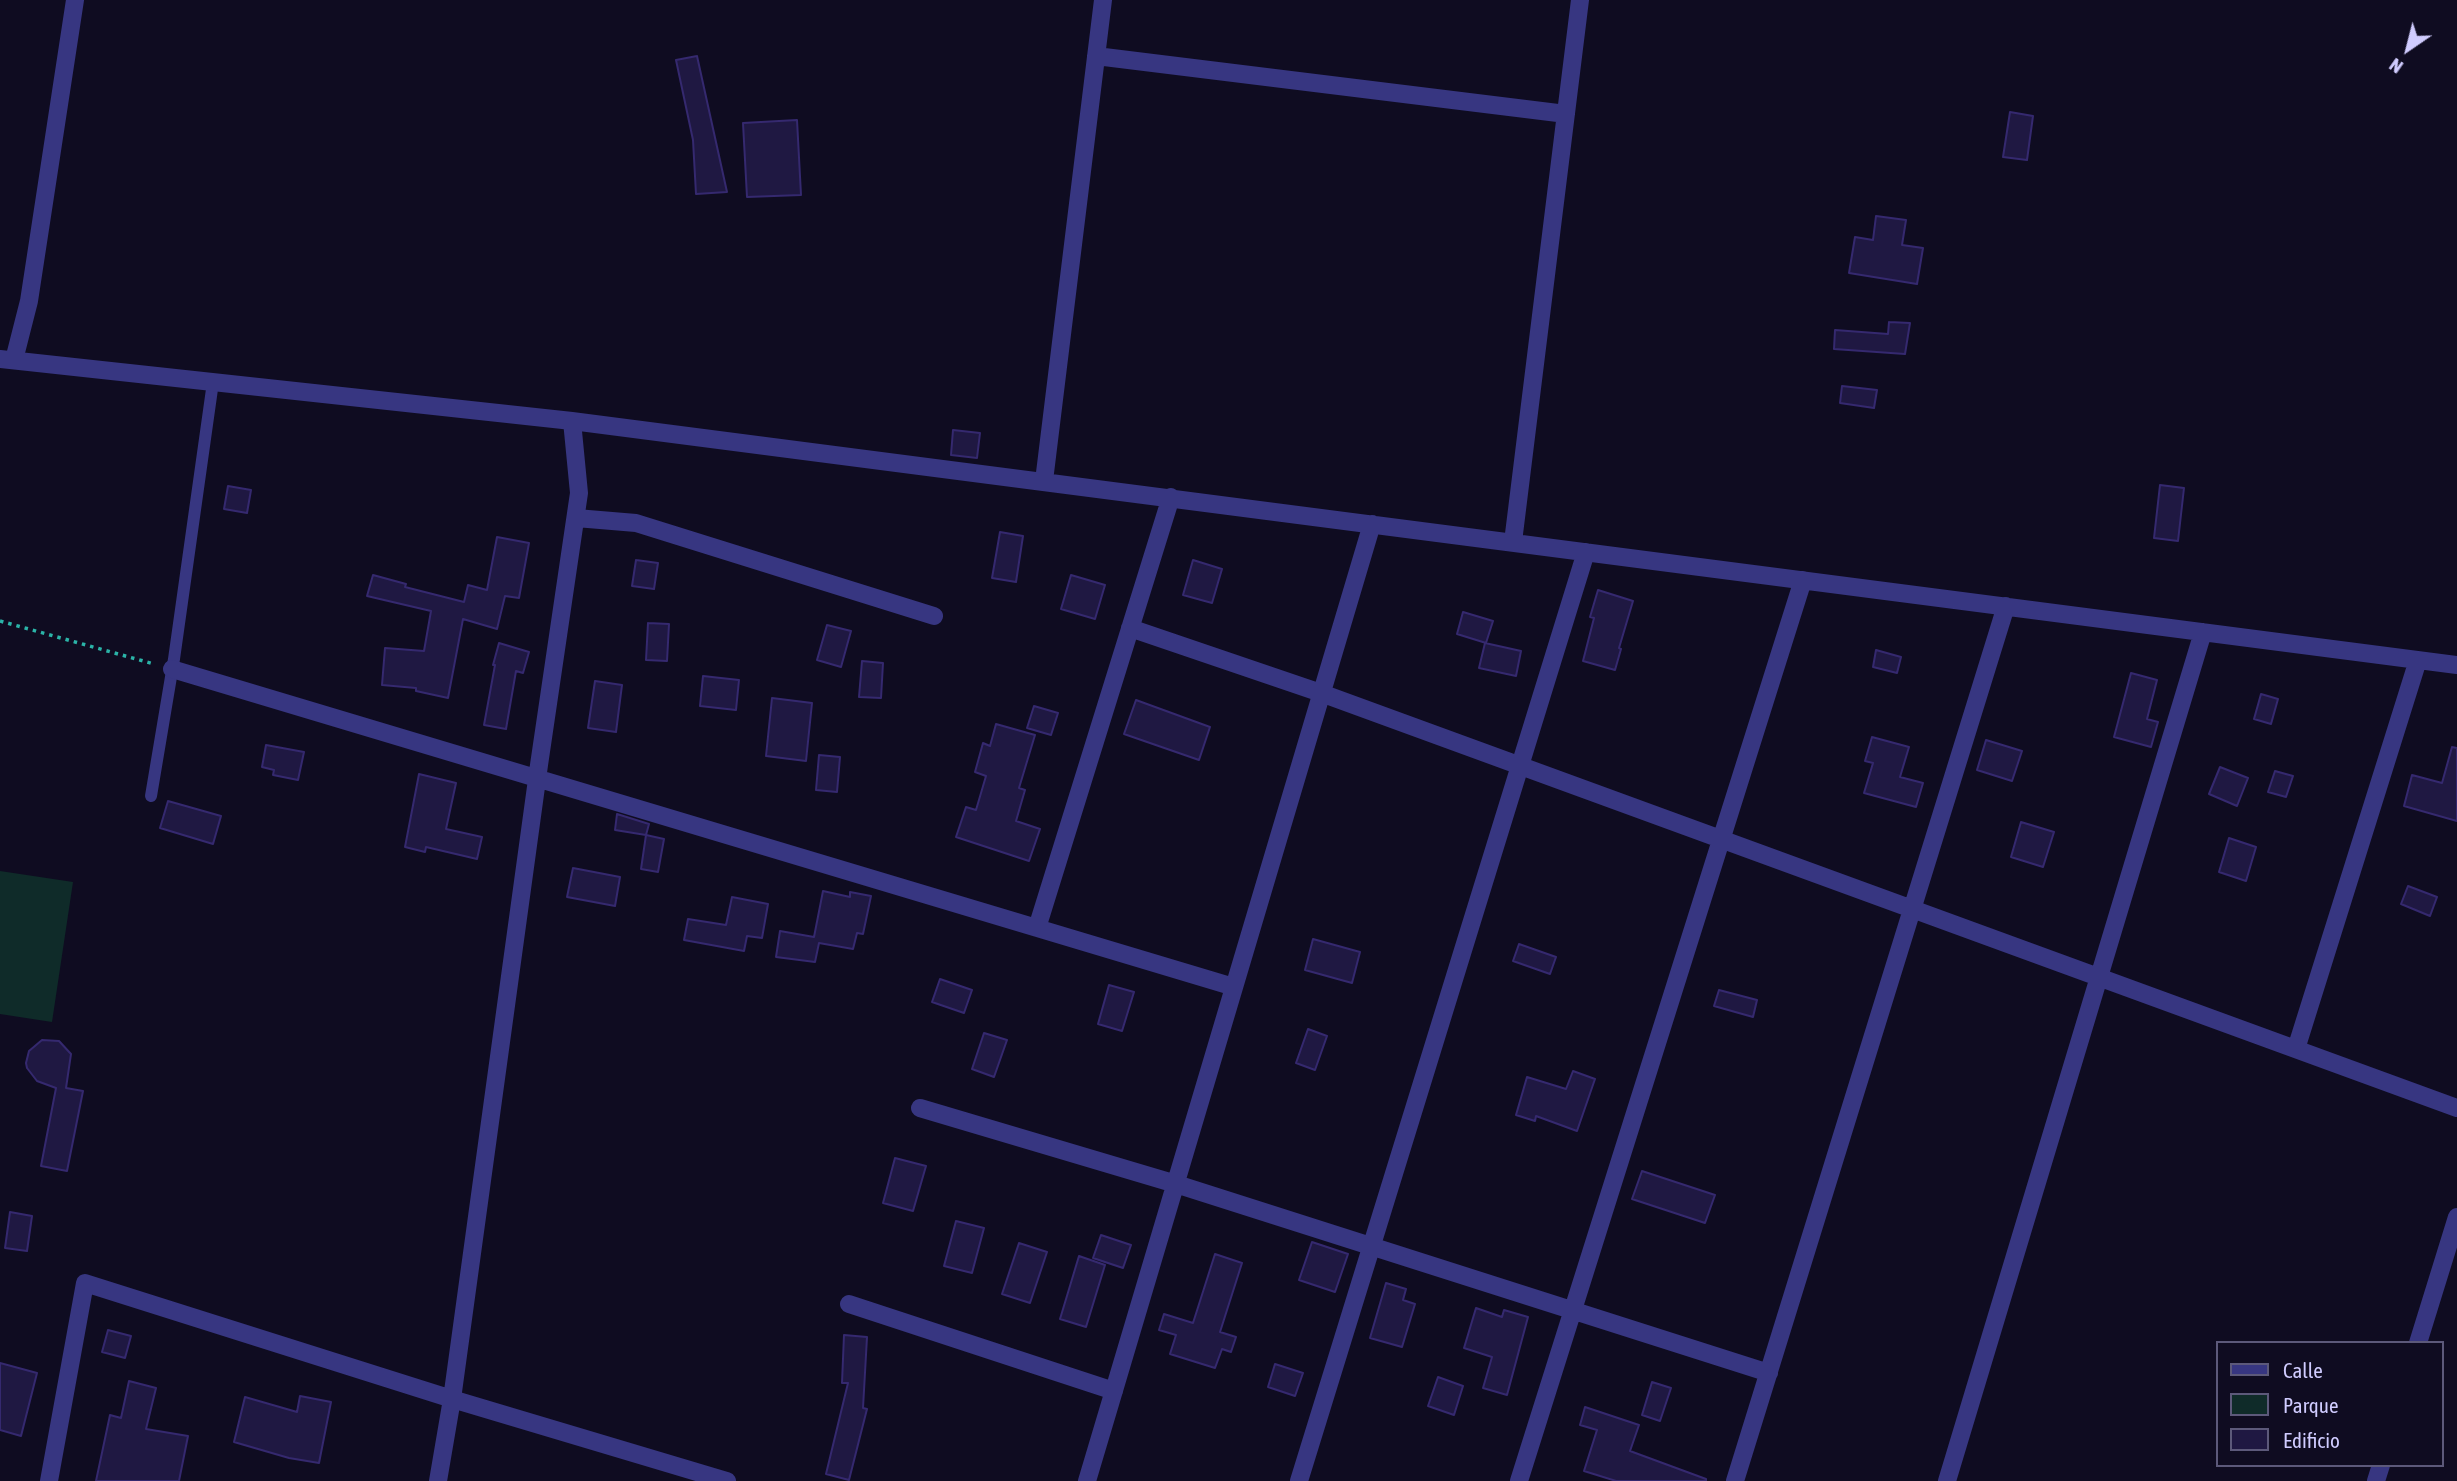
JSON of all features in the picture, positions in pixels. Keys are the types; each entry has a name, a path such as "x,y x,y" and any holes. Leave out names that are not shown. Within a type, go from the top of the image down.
{"street":[{"path":"75,0 29,301 7,360 572,421 2457,665"},
{"path":"1044,481 1103,0"},
{"path":"1513,542 1580,0"},
{"path":"1096,56 1566,114"},
{"path":"438,1481 452,1399 537,778 576,518 579,493 572,421"},
{"path":"1037,928 1171,498"},
{"path":"576,518 636,523 934,616"},
{"path":"1087,1481 1372,524"},
{"path":"1299,1481 1586,552"},
{"path":"1519,1481 1803,580"},
{"path":"1735,1481 2006,606"},
{"path":"1130,628 1321,693 2457,1108"},
{"path":"1947,1481 2203,632"},
{"path":"2297,1049 2418,660"},
{"path":"172,669 1234,987"},
{"path":"920,1108 1176,1184 1769,1373"},
{"path":"2419,1341 2457,1217"},
{"path":"48,1481 85,1283 452,1399 727,1481"},
{"path":"849,1304 1114,1391"}],"lane":[{"path":"151,796 213,382"}],"path":[{"path":"0,621 172,669"}],"green space":[{"path":"0,871 73,882 52,1022 0,1014"}],"building":[{"path":"697,56 727,192 696,194 693,140 676,60"},
{"path":"2010,112 2033,116 2027,160 2003,157"},
{"path":"797,120 801,195 747,197 743,123"},
{"path":"1876,216 1906,220 1902,245 1923,248 1917,284 1849,273 1855,237 1873,240"},
{"path":"1889,322 1910,323 1905,354 1834,349 1835,330 1888,334"},
{"path":"1842,386 1877,390 1874,408 1840,403"},
{"path":"953,430 980,433 977,458 951,455"},
{"path":"2160,485 2184,488 2178,541 2154,538"},
{"path":"228,486 251,490 247,513 224,509"},
{"path":"1000,532 1023,536 1016,582 992,578"},
{"path":"497,537 529,543 519,598 505,596 497,629 463,619 448,698 416,691 416,688 382,685 385,648 424,651 431,611 367,596 373,575 406,584 405,587 464,602 468,585 487,590"},
{"path":"636,560 658,563 654,589 632,586"},
{"path":"1193,560 1222,569 1212,603 1183,595"},
{"path":"1071,575 1105,585 1095,619 1061,609"},
{"path":"1598,590 1633,601 1615,670 1583,661 1594,618 1590,617"},
{"path":"1463,612 1493,621 1486,643 1457,634"},
{"path":"648,623 669,624 667,661 646,660"},
{"path":"827,625 851,631 841,667 817,660"},
{"path":"499,643 529,652 523,673 516,671 506,729 484,725"},
{"path":"1485,643 1521,651 1516,676 1479,668"},
{"path":"1876,650 1901,657 1897,673 1873,667"},
{"path":"862,661 883,663 881,698 859,697"},
{"path":"2131,673 2157,680 2147,719 2158,722 2151,747 2114,737"},
{"path":"703,676 739,680 736,710 700,706"},
{"path":"595,681 622,685 616,732 588,728"},
{"path":"2261,694 2278,699 2271,724 2254,719"},
{"path":"772,698 812,703 806,761 766,756"},
{"path":"1136,700 1210,727 1199,760 1124,734"},
{"path":"1034,706 1058,713 1051,735 1027,728"},
{"path":"996,724 1035,735 1019,788 1025,790 1016,821 1040,829 1029,861 956,837 966,807 976,810 986,776 975,772 983,743 990,746"},
{"path":"1872,737 1909,747 1900,777 1923,783 1916,807 1864,793 1873,763 1865,761"},
{"path":"1986,740 2022,751 2012,781 1977,770"},
{"path":"266,745 304,752 298,780 273,775 274,770 262,767"},
{"path":"2452,747 2457,748 2457,821 2404,806 2412,775 2442,783"},
{"path":"819,755 840,757 837,792 816,790"},
{"path":"2220,767 2248,778 2237,806 2209,794"},
{"path":"2275,771 2293,776 2286,797 2268,792"},
{"path":"419,774 456,783 446,829 482,837 477,859 426,847 425,852 405,847"},
{"path":"168,801 221,816 213,844 160,828"},
{"path":"617,814 649,824 646,835 615,830"},
{"path":"2021,822 2054,832 2043,867 2011,857"},
{"path":"646,835 664,839 658,872 641,869"},
{"path":"2229,838 2256,847 2246,881 2219,872"},
{"path":"573,868 620,877 615,906 567,897"},
{"path":"2408,886 2437,897 2430,916 2401,904"},
{"path":"823,891 850,897 850,892 871,896 863,934 857,933 853,949 819,943 815,962 776,957 780,931 814,937"},
{"path":"732,897 768,904 762,938 747,936 744,951 684,940 688,919 726,925"},
{"path":"1313,939 1360,952 1352,983 1305,970"},
{"path":"1519,944 1556,957 1550,974 1513,961"},
{"path":"940,979 972,990 964,1013 932,1002"},
{"path":"1109,985 1134,992 1122,1031 1098,1024"},
{"path":"1719,990 1757,1000 1753,1017 1714,1006"},
{"path":"1308,1029 1327,1036 1315,1070 1296,1063"},
{"path":"984,1033 1007,1040 994,1077 972,1069"},
{"path":"42,1040 59,1041 71,1054 66,1088 83,1091 67,1171 41,1166 56,1088 37,1081 26,1063 29,1051"},
{"path":"1573,1071 1595,1079 1577,1131 1536,1116 1535,1121 1516,1115 1527,1077 1566,1089"},
{"path":"895,1158 926,1166 913,1211 883,1203"},
{"path":"1642,1171 1715,1195 1705,1223 1632,1199"},
{"path":"10,1212 32,1216 27,1251 5,1248"},
{"path":"956,1221 984,1228 972,1273 944,1266"},
{"path":"1101,1235 1131,1245 1123,1268 1093,1258"},
{"path":"1312,1242 1348,1254 1335,1292 1299,1280"},
{"path":"1019,1243 1047,1252 1030,1303 1002,1294"},
{"path":"1215,1254 1242,1263 1220,1332 1236,1337 1231,1352 1222,1349 1215,1368 1170,1354 1176,1335 1159,1330 1164,1314 1193,1323"},
{"path":"1079,1256 1105,1265 1086,1327 1060,1319"},
{"path":"1386,1283 1406,1289 1403,1300 1415,1304 1402,1347 1370,1338"},
{"path":"1476,1308 1502,1317 1504,1310 1528,1317 1507,1395 1483,1388 1492,1357 1464,1348"},
{"path":"108,1330 131,1336 125,1358 102,1352"},
{"path":"844,1335 867,1337 863,1408 867,1409 849,1480 826,1474 848,1383 842,1383"},
{"path":"0,1363 37,1373 21,1436 0,1430"},
{"path":"1275,1364 1303,1373 1295,1396 1268,1387"},
{"path":"1438,1377 1463,1386 1454,1415 1428,1406"},
{"path":"129,1381 156,1388 146,1429 188,1436 179,1481 96,1481 110,1415 121,1418"},
{"path":"1652,1382 1671,1388 1660,1421 1642,1415"},
{"path":"300,1396 331,1402 319,1463 289,1458 234,1442 245,1397 297,1412"},
{"path":"1585,1407 1639,1425 1630,1451 1706,1481 1616,1481 1584,1471 1597,1430 1580,1425"}]}
